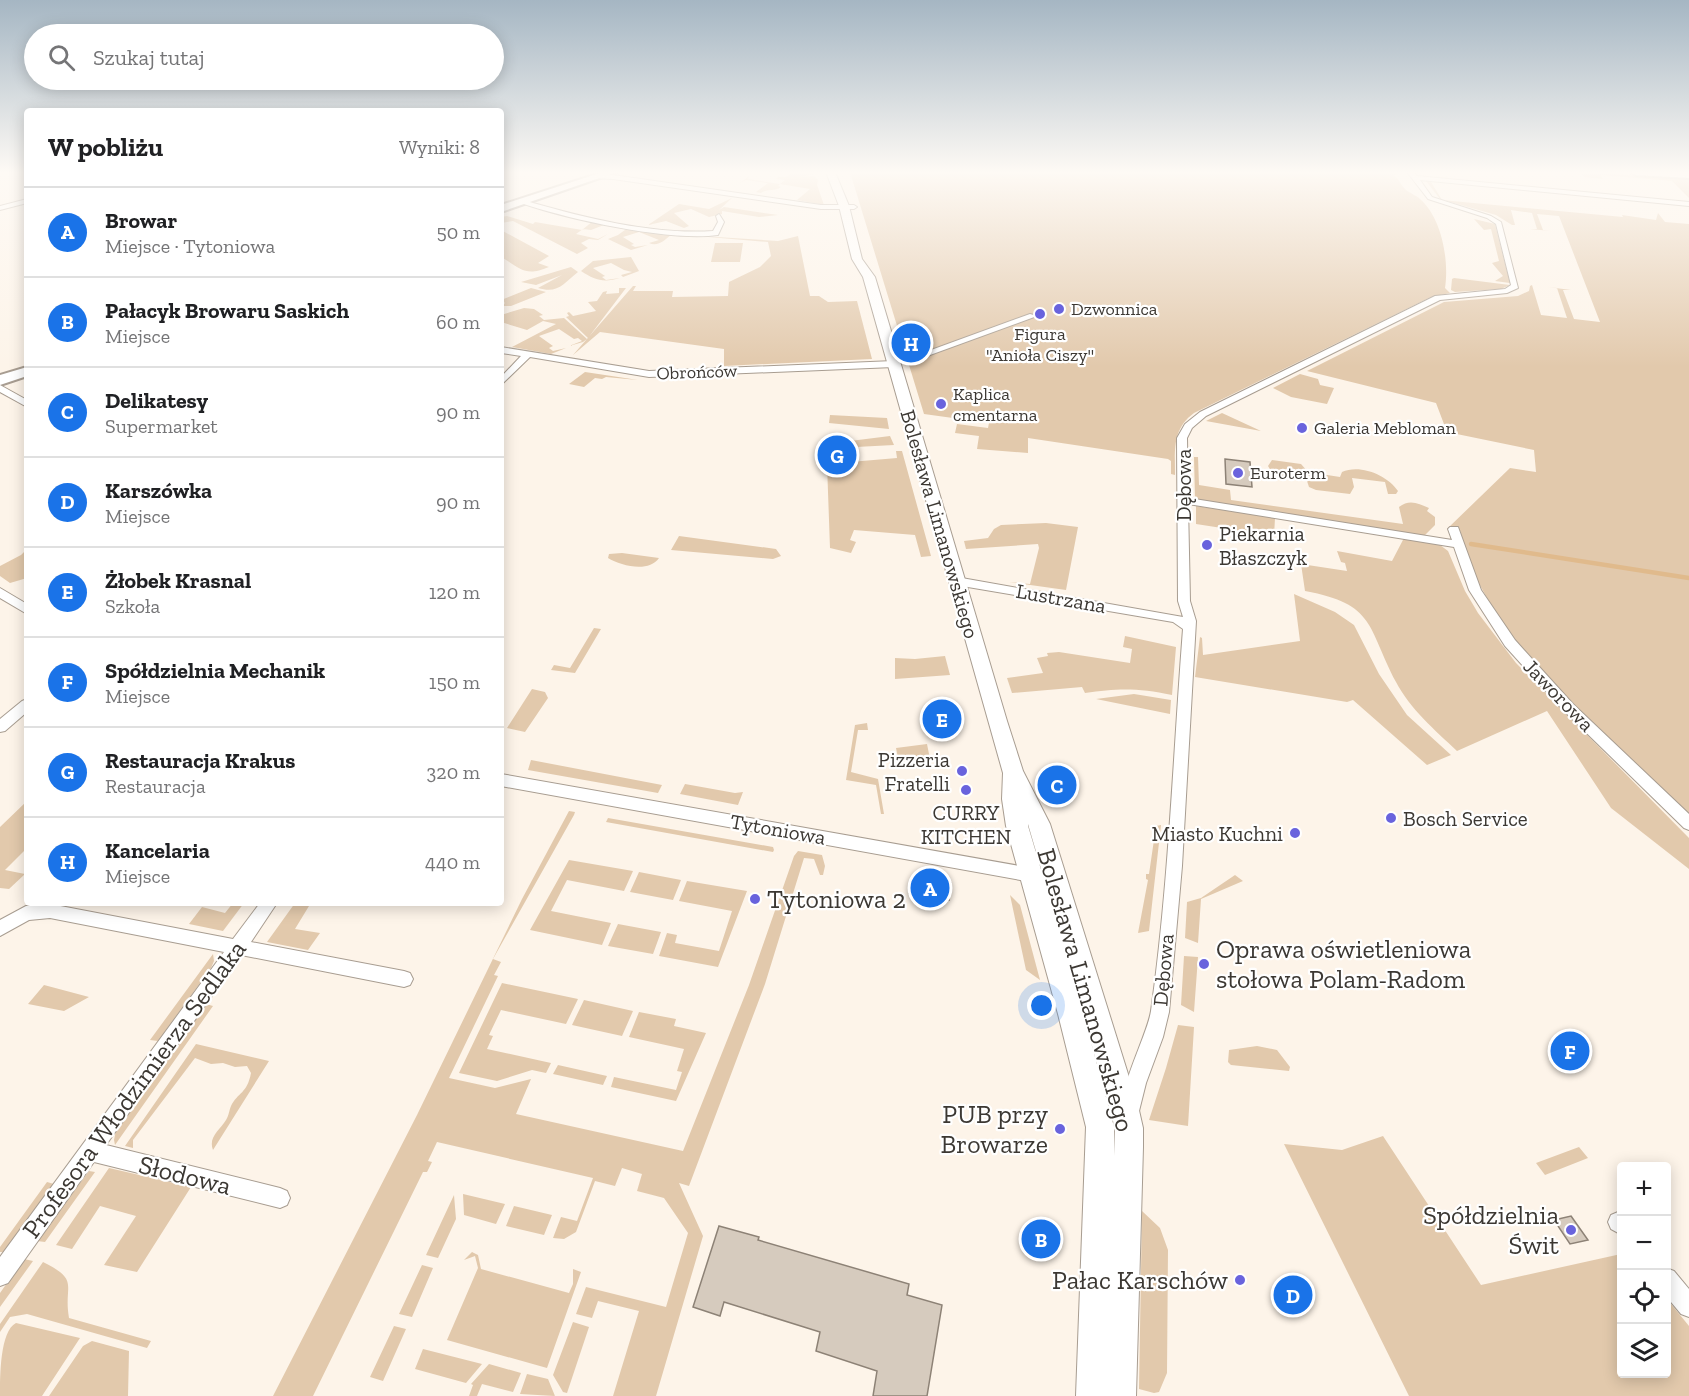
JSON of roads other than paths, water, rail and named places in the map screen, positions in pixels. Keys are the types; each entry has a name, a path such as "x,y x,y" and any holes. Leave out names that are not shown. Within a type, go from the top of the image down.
{"main road":[{"path":"0,374 24,367"},
{"path":"0,380 24,372"}],"street":[{"name":"Bolesława Limanowskiego","path":"853,237 857,259 869,277 900,362 956,581 1013,771 1015,815 1129,1079 1119,1396"},
{"name":"Dębowa","path":"1129,1079 1153,1041 1160,1010 1190,627 1184,600 1182,438 1188,426 1197,417 1438,298 1503,291 1515,286 1503,237"},
{"name":"Obrońców","path":"504,351 649,374 900,362 1033,316"},
{"path":"504,379 527,355"},
{"path":"0,388 24,402"},
{"path":"1182,500 1458,544"},
{"name":"Jaworowa","path":"1454,529 1475,590 1510,643 1568,707 1689,824"},
{"name":"Lustrzana","path":"956,581 1178,619 1190,627"},
{"path":"0,591 24,608"},
{"path":"1166,617 1180,611 1184,600"},
{"path":"0,727 24,707"},
{"name":"Tytoniowa","path":"504,781 1043,876"},
{"name":"Bolesława Limanowskiego","path":"1043,876 1081,1052 1100,1127 1093,1396"},
{"name":"Profesora Włodzimierza Sedlaka","path":"0,1275 267,906"},
{"path":"0,929 26,913 43,910 404,979"},
{"path":"1081,1052 1105,1078 1129,1079"},
{"name":"Słodowa","path":"89,1152 280,1198"},
{"path":"1671,1285 1689,1306"}],"waterway":[{"path":"1471,544 1689,578"}],"place":[{"name":"Dzwonnica","path":"1059,309"},
{"name":"Figura \"Anioła Ciszy\"","path":"1040,314"},
{"name":"Kancelaria","path":"911,343"},
{"name":"Kaplica cmentarna","path":"941,404"},
{"name":"Galeria Mebloman","path":"1302,428"},
{"name":"Restauracja Krakus","path":"837,455"},
{"name":"Euroterm","path":"1238,473"},
{"name":"Piekarnia Błaszczyk","path":"1207,545"},
{"name":"Żłobek Krasnal","path":"942,719"},
{"name":"Pizzeria Fratelli","path":"962,771"},
{"name":"Delikatesy","path":"1057,785"},
{"name":"CURRY KITCHEN","path":"966,790"},
{"name":"Bosch Service","path":"1391,818"},
{"name":"Miasto Kuchni","path":"1295,833"},
{"name":"Browar","path":"930,888"},
{"name":"Tytoniowa 2","path":"755,899"},
{"name":"Oprawa oświetleniowa stołowa Polam-Radom","path":"1204,964"},
{"name":"Spółdzielnia Mechanik","path":"1570,1051"},
{"name":"PUB przy Browarze","path":"1060,1129"},
{"name":"Spółdzielnia Świt","path":"1571,1230"},
{"name":"Pałacyk Browaru Saskich","path":"1041,1239"},
{"name":"Pałac Karschów","path":"1240,1280"},
{"name":"Karszówka","path":"1293,1295"}]}
